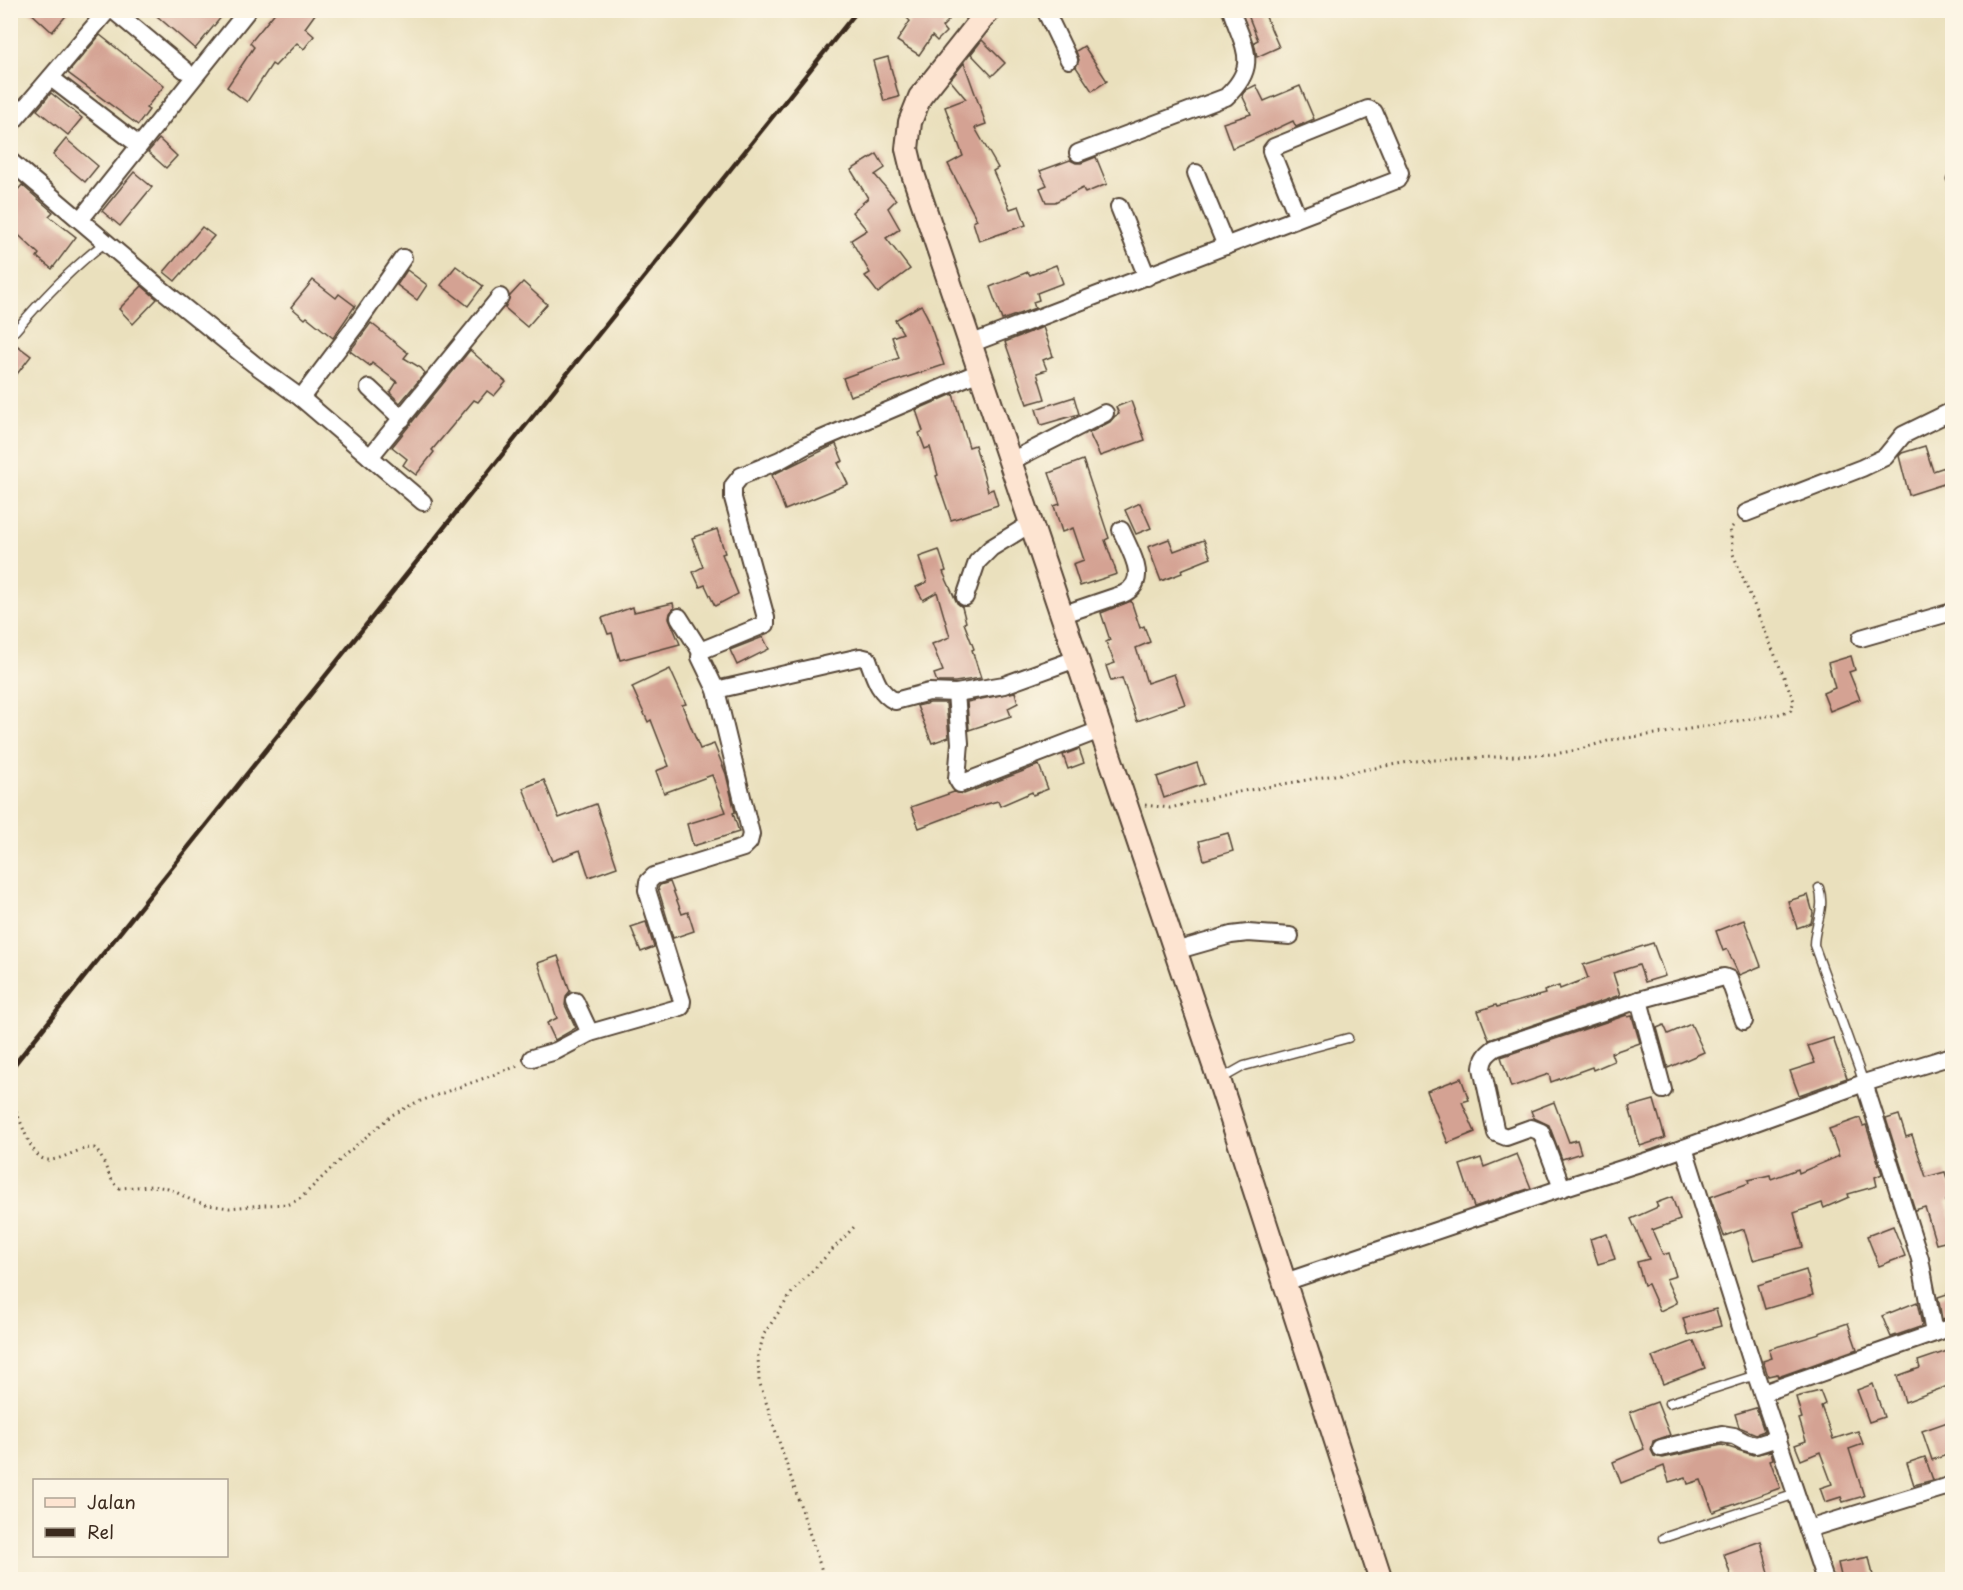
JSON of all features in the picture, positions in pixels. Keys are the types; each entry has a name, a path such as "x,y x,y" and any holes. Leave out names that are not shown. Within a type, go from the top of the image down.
{"main road":[{"path":"989,10 920,97 910,122 907,148 913,174 1219,1080 1381,1580"}],"street":[{"path":"10,125 108,10"},
{"path":"113,10 184,70"},
{"path":"80,220 248,10"},
{"path":"1045,10 1069,60"},
{"path":"1078,153 1226,97 1242,79 1248,63 1231,10"},
{"path":"51,78 132,140"},
{"path":"970,344 1397,180 1400,173 1374,112 1368,109 1274,147 1271,151 1298,218"},
{"path":"10,161 229,343 301,398 423,502"},
{"path":"1196,173 1226,246"},
{"path":"1119,207 1147,277"},
{"path":"301,398 403,258"},
{"path":"370,457 500,297"},
{"path":"701,652 766,624 733,498 733,486 741,476 780,460 805,446 979,372"},
{"path":"369,388 402,419"},
{"path":"1746,513 1885,457 1903,435 1953,411"},
{"path":"1009,462 1104,412"},
{"path":"965,597 977,562 991,548 1030,524"},
{"path":"1061,615 1123,594 1131,590 1136,583 1139,575 1121,530"},
{"path":"1861,638 1953,612"},
{"path":"532,1059 556,1051 590,1033 681,1006 682,1001 647,890 648,882 654,876 743,848 749,842 751,834 716,690 701,662 701,652 679,617"},
{"path":"716,690 860,657 868,659 878,685 888,698 895,701 929,692 956,693 1004,685 1076,659"},
{"path":"956,693 960,743 957,782 960,784 1100,730"},
{"path":"1175,951 1231,935 1248,933 1290,936"},
{"path":"1562,1188 1541,1132 1531,1128 1506,1137 1496,1133 1482,1068 1483,1059 1495,1048 1639,1000 1724,977 1730,979 1744,1021"},
{"path":"1639,1000 1664,1090"},
{"path":"575,1001 590,1033"},
{"path":"1285,1282 1684,1148 1864,1083 1953,1056"},
{"path":"1864,1083 1920,1259 1934,1334"},
{"path":"1684,1148 1756,1375 1825,1580"},
{"path":"1763,1393 1953,1327"},
{"path":"1661,1448 1722,1434 1756,1445 1779,1438"},
{"path":"1808,1528 1953,1485"}],"lane":[{"path":"15,331 54,286 106,242"},
{"path":"1820,888 1823,900 1814,932 1814,945 1864,1083"},
{"path":"1219,1080 1244,1066 1348,1038"},
{"path":"1669,1403 1756,1375"},
{"path":"1663,1538 1796,1494"}],"path":[{"path":"1123,801 1170,808 1227,794 1414,761 1555,754 1611,740 1678,731 1791,710 1794,701 1733,554 1730,529 1746,513"},
{"path":"10,1101 16,1108 33,1151 39,1157 47,1160 94,1148 100,1154 107,1174 119,1188 152,1186 168,1188 200,1203 229,1208 290,1204 301,1198 346,1154 393,1115 415,1103 516,1067 532,1059"},
{"path":"825,1580 759,1381 758,1356 764,1334 793,1291 854,1227"}],"building":[{"path":"28,10 71,10 52,32"},
{"path":"150,10 227,10 195,49"},
{"path":"277,10 318,10 305,28 314,36 304,49 297,43 275,66 272,64 247,102 227,87 254,47 250,43"},
{"path":"899,10 946,10 949,20 942,27 946,32 937,41 932,36 919,55 897,41 910,21"},
{"path":"1246,10 1263,10 1279,47 1257,57 1254,42 1258,40"},
{"path":"100,35 164,86 146,108 149,110 138,125 68,73"},
{"path":"982,40 1005,63 992,76 971,54"},
{"path":"1084,46 1107,81 1092,91 1076,67 1079,60 1076,51"},
{"path":"888,57 899,97 884,101 873,61"},
{"path":"964,63 986,124 975,128 998,168 993,171 1010,209 1019,206 1026,225 979,241 973,222 977,220 948,164 963,156 945,107 966,99 950,80"},
{"path":"1256,85 1264,101 1300,86 1314,119 1296,127 1293,121 1232,148 1223,123 1251,114 1242,95"},
{"path":"51,93 82,118 68,135 37,110"},
{"path":"66,139 98,166 85,182 53,155"},
{"path":"159,139 177,156 166,168 148,152"},
{"path":"877,154 885,168 875,175 896,200 888,208 900,229 886,238 910,269 878,293 865,276 870,273 851,240 867,230 852,212 868,198 851,170"},
{"path":"1096,157 1107,184 1085,193 1083,188 1055,202 1046,202 1040,188 1047,185 1040,171 1070,160 1081,163"},
{"path":"134,172 152,187 120,226 102,211"},
{"path":"22,185 53,212 49,216 76,237 52,269 37,257 39,254 10,227 10,199"},
{"path":"202,227 214,236 175,281 164,272"},
{"path":"1056,265 1063,283 1037,293 1039,300 1033,302 1035,308 1002,320 990,287 1028,272 1030,275"},
{"path":"456,266 483,286 468,306 441,285"},
{"path":"407,270 427,285 417,300 397,285"},
{"path":"313,280 336,298 339,294 355,306 333,338 291,307"},
{"path":"523,282 547,304 527,327 505,308 510,296"},
{"path":"142,286 157,299 133,324 119,309"},
{"path":"921,305 944,365 850,396 843,378 899,358 892,337 903,333 895,320"},
{"path":"371,323 408,353 404,358 425,373 400,403 390,393 397,382 372,363 370,366 350,351"},
{"path":"1043,327 1053,356 1043,360 1047,370 1037,373 1045,399 1027,404 1005,342"},
{"path":"10,340 31,356 10,383"},
{"path":"470,350 506,382 494,396 487,391 478,402 474,400 432,450 434,452 416,475 403,465 407,459 392,447"},
{"path":"953,394 969,447 975,445 988,491 993,489 998,505 951,520 936,476 938,475 930,447 925,449 919,433 923,431 916,410"},
{"path":"1074,397 1079,414 1041,425 1036,409"},
{"path":"1131,401 1145,440 1100,456 1089,433 1110,422 1119,414 1116,407"},
{"path":"836,444 843,461 838,463 848,484 785,510 772,475"},
{"path":"1925,446 1933,471 1948,466 1953,481 1909,495 1899,456"},
{"path":"1083,460 1109,538 1105,540 1117,574 1080,586 1073,564 1084,560 1073,528 1062,532 1054,506 1060,504 1049,473"},
{"path":"1140,503 1151,528 1136,534 1125,510"},
{"path":"717,529 725,553 722,554 738,594 715,606 705,585 700,587 693,572 703,567 692,538"},
{"path":"1169,539 1174,551 1204,540 1211,558 1161,581 1148,547"},
{"path":"939,550 946,571 943,572 957,603 962,607 966,622 964,623 974,649 972,650 981,678 937,682 934,674 943,671 932,644 950,637 937,592 923,600 916,587 927,582 919,557"},
{"path":"1131,601 1140,628 1144,626 1150,642 1136,648 1147,683 1174,674 1185,704 1137,721 1122,678 1111,681 1106,666 1115,663 1106,642 1110,640 1101,613"},
{"path":"673,603 674,608 669,618 680,644 620,660 612,633 608,634 602,618 633,607 634,612"},
{"path":"763,637 769,649 737,665 730,650"},
{"path":"1851,656 1855,670 1849,672 1860,699 1830,711 1823,693 1835,688 1828,663"},
{"path":"670,669 686,704 682,705 700,749 714,744 726,774 739,832 693,846 687,824 726,812 712,775 664,793 656,771 669,766 651,720 648,722 632,687"},
{"path":"1015,692 1018,703 1008,708 1011,716 969,730 967,702"},
{"path":"946,703 949,737 932,743 917,706"},
{"path":"1079,749 1084,763 1068,769 1063,755"},
{"path":"1197,763 1204,784 1164,798 1157,777"},
{"path":"1039,765 1048,789 1033,795 1032,792 1000,806 998,801 972,808 919,828 911,807 954,792 964,794"},
{"path":"544,780 559,818 596,804 617,867 589,877 580,850 552,861 523,788"},
{"path":"1228,833 1233,851 1204,860 1199,841"},
{"path":"670,882 682,914 688,912 694,931 673,938 658,888"},
{"path":"1808,895 1813,913 1811,923 1797,928 1788,901"},
{"path":"1744,920 1761,966 1739,975 1727,949 1723,951 1716,931"},
{"path":"646,922 654,947 641,952 631,927"},
{"path":"1653,943 1665,976 1645,982 1639,965 1613,973 1620,995 1489,1040 1478,1011 1545,994 1544,991 1559,986 1560,989 1588,978 1583,965"},
{"path":"558,956 570,991 566,996 565,1005 576,1028 555,1040 547,1023 557,1018 538,963"},
{"path":"1627,1015 1632,1016 1640,1043 1611,1053 1614,1061 1593,1070 1592,1067 1551,1082 1549,1074 1511,1087 1501,1057"},
{"path":"1691,1024 1704,1052 1668,1068 1657,1028 1664,1025 1668,1034"},
{"path":"1833,1038 1847,1078 1799,1095 1790,1071 1815,1063 1808,1046"},
{"path":"1461,1078 1469,1100 1462,1102 1475,1132 1448,1143 1427,1091"},
{"path":"1654,1100 1665,1138 1640,1146 1629,1107"},
{"path":"1554,1102 1569,1142 1577,1140 1581,1153 1562,1159 1549,1125 1534,1118 1531,1111"},
{"path":"1899,1115 1906,1137 1912,1135 1926,1177 1945,1172 1953,1197 1946,1201 1953,1224 1953,1240 1936,1244 1925,1207 1915,1210 1886,1119"},
{"path":"1860,1118 1863,1126 1866,1125 1882,1174 1875,1177 1877,1186 1848,1194 1849,1197 1824,1208 1822,1203 1794,1213 1803,1247 1753,1260 1744,1229 1724,1236 1710,1197 1749,1183 1748,1180 1770,1175 1771,1179 1798,1169 1799,1173 1839,1156 1829,1129"},
{"path":"1517,1154 1531,1188 1474,1207 1460,1165 1481,1158 1484,1167"},
{"path":"1672,1197 1680,1220 1652,1230 1663,1255 1669,1253 1676,1276 1666,1279 1677,1303 1660,1311 1648,1284 1644,1285 1637,1262 1649,1259 1631,1219 1658,1207 1656,1203"},
{"path":"1893,1226 1905,1256 1879,1266 1867,1236"},
{"path":"1607,1234 1615,1259 1598,1264 1590,1239"},
{"path":"1806,1270 1813,1295 1765,1309 1758,1285"},
{"path":"1953,1292 1953,1316 1942,1319 1938,1297"},
{"path":"1917,1302 1922,1325 1891,1337 1882,1316"},
{"path":"1716,1309 1721,1326 1688,1335 1683,1318"},
{"path":"1848,1323 1857,1349 1778,1377 1777,1374 1768,1376 1763,1361 1772,1358 1769,1349"},
{"path":"1694,1341 1705,1368 1663,1384 1652,1357"},
{"path":"1953,1349 1953,1384 1905,1402 1897,1376 1920,1368 1918,1361"},
{"path":"1873,1384 1884,1417 1869,1422 1857,1390"},
{"path":"1820,1391 1825,1404 1821,1406 1833,1439 1858,1431 1863,1444 1849,1449 1864,1496 1843,1502 1841,1497 1825,1502 1820,1488 1832,1484 1820,1452 1801,1460 1795,1445 1806,1441 1799,1419 1802,1418 1796,1397"},
{"path":"1657,1402 1670,1435 1653,1441 1651,1450 1654,1456 1663,1458 1722,1445 1753,1455 1771,1451 1773,1459 1770,1460 1780,1488 1713,1512 1701,1480 1688,1484 1686,1477 1669,1482 1664,1466 1621,1483 1613,1462 1644,1449 1630,1412"},
{"path":"1756,1408 1764,1431 1756,1434 1739,1427 1735,1414"},
{"path":"1953,1420 1953,1453 1932,1460 1922,1431"},
{"path":"1925,1457 1933,1480 1914,1485 1907,1463"},
{"path":"1761,1541 1770,1577 1763,1580 1732,1580 1724,1554"},
{"path":"1869,1557 1874,1580 1842,1580 1838,1563"}],"railway":[{"path":"10,1070 858,10"}]}
